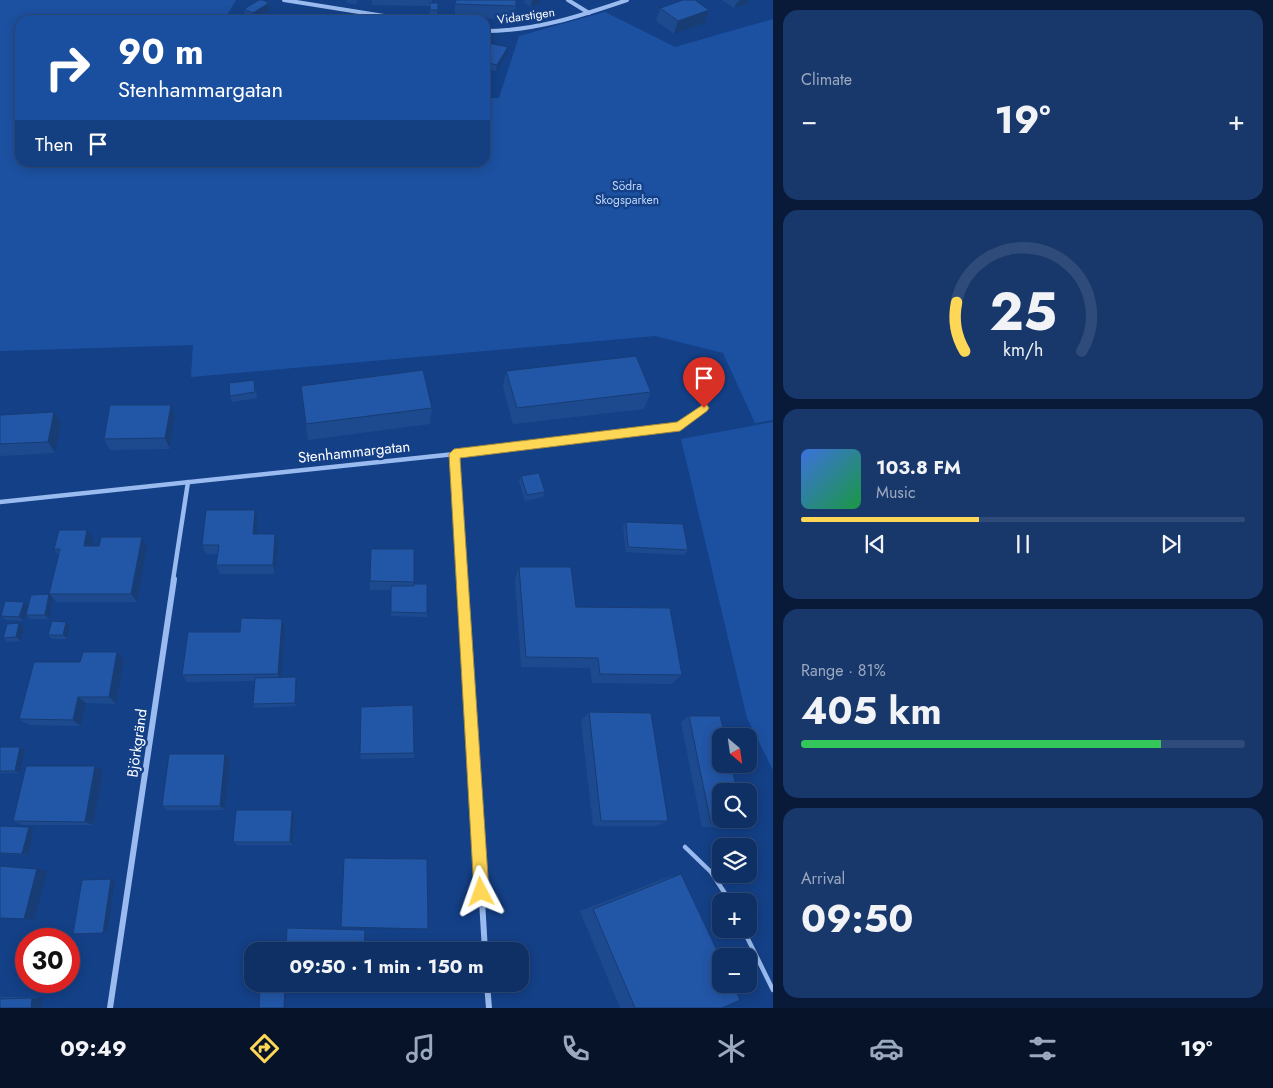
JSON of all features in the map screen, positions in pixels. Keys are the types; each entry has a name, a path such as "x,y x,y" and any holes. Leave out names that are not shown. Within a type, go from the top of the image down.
{"street":[{"path":"284,0 378,15"},
{"path":"568,0 589,13"},
{"name":"Vidarstigen","path":"490,31 520,30 541,26 589,13 626,0"},
{"name":"Stenhammargatan","path":"0,502 454,454 680,426 704,408"},
{"path":"454,454 484,942"},
{"name":"Björkgränd","path":"110,1008 188,482"},
{"path":"488,992 489,1008"}],"lane":[{"path":"685,847 706,865 726,893"},
{"path":"748,938 773,990"}],"green space":[{"name":"Södra Skogsparken","path":"0,0 236,0 227,15 15,15 15,167 490,167 490,98 499,98 519,36 605,12 675,47 773,19 773,420 755,423 723,353 655,336 191,377 193,345 0,351"},
{"path":"773,422 773,770 758,740 758,728 752,728 747,718 681,439"}],"building":[{"path":"259,0 269,3 253,13 244,9"},
{"path":"456,0 516,0 516,6 455,4"},
{"path":"683,0 695,0 709,10 678,21 660,8"},
{"path":"430,3 438,3 438,10 430,10"},
{"path":"490,43 508,47 497,65 490,63"},
{"path":"636,356 651,392 517,408 506,371"},
{"path":"423,370 432,408 306,424 301,386"},
{"path":"254,380 255,392 230,396 229,383"},
{"path":"110,405 171,405 165,438 104,439"},
{"path":"54,412 48,442 0,444 0,415"},
{"path":"539,473 545,492 527,495 521,476"},
{"path":"206,510 255,510 253,534 275,534 273,565 216,565 219,545 202,545"},
{"path":"626,522 683,524 688,550 628,547"},
{"path":"59,530 87,530 84,546 99,546 101,537 142,537 131,594 49,594 60,549 54,549"},
{"path":"371,549 414,549 414,582 370,581"},
{"path":"519,567 571,567 576,607 670,608 682,675 600,674 598,658 526,657"},
{"path":"414,584 427,584 427,613 391,612 391,586 414,586"},
{"path":"49,594 45,615 26,615 31,595"},
{"path":"5,601 24,602 19,617 1,616"},
{"path":"241,618 282,619 278,674 182,675 188,632 240,632"},
{"path":"52,621 66,622 63,635 48,635"},
{"path":"19,623 16,637 3,638 7,624"},
{"path":"83,652 117,652 109,697 78,697 73,720 19,719 34,662 80,662"},
{"path":"296,677 295,703 253,704 255,678"},
{"path":"413,705 414,753 360,754 361,707"},
{"path":"589,712 651,713 668,821 601,821"},
{"path":"689,716 720,716 723,728 712,728 712,773 733,773 735,783 712,783 711,824"},
{"path":"0,747 20,747 15,771 0,771"},
{"path":"169,754 225,754 220,806 162,806"},
{"path":"26,766 95,766 85,822 13,821"},
{"path":"236,810 292,810 290,842 233,842"},
{"path":"0,826 29,827 22,854 0,853"},
{"path":"344,858 427,859 428,929 341,927"},
{"path":"0,866 37,869 24,919 0,918"},
{"path":"681,874 716,948 712,948 712,993 737,993 740,1000 722,1008 635,1008 593,909"},
{"path":"111,879 103,933 80,934 80,928 74,928 82,880"},
{"path":"287,928 365,930 364,942 286,942"},
{"path":"260,992 285,992 284,1008 259,1008"},
{"path":"32,998 31,1008 0,1008 0,999"}],"route":[{"path":"481,892 454,454 680,426 704,408"}]}
